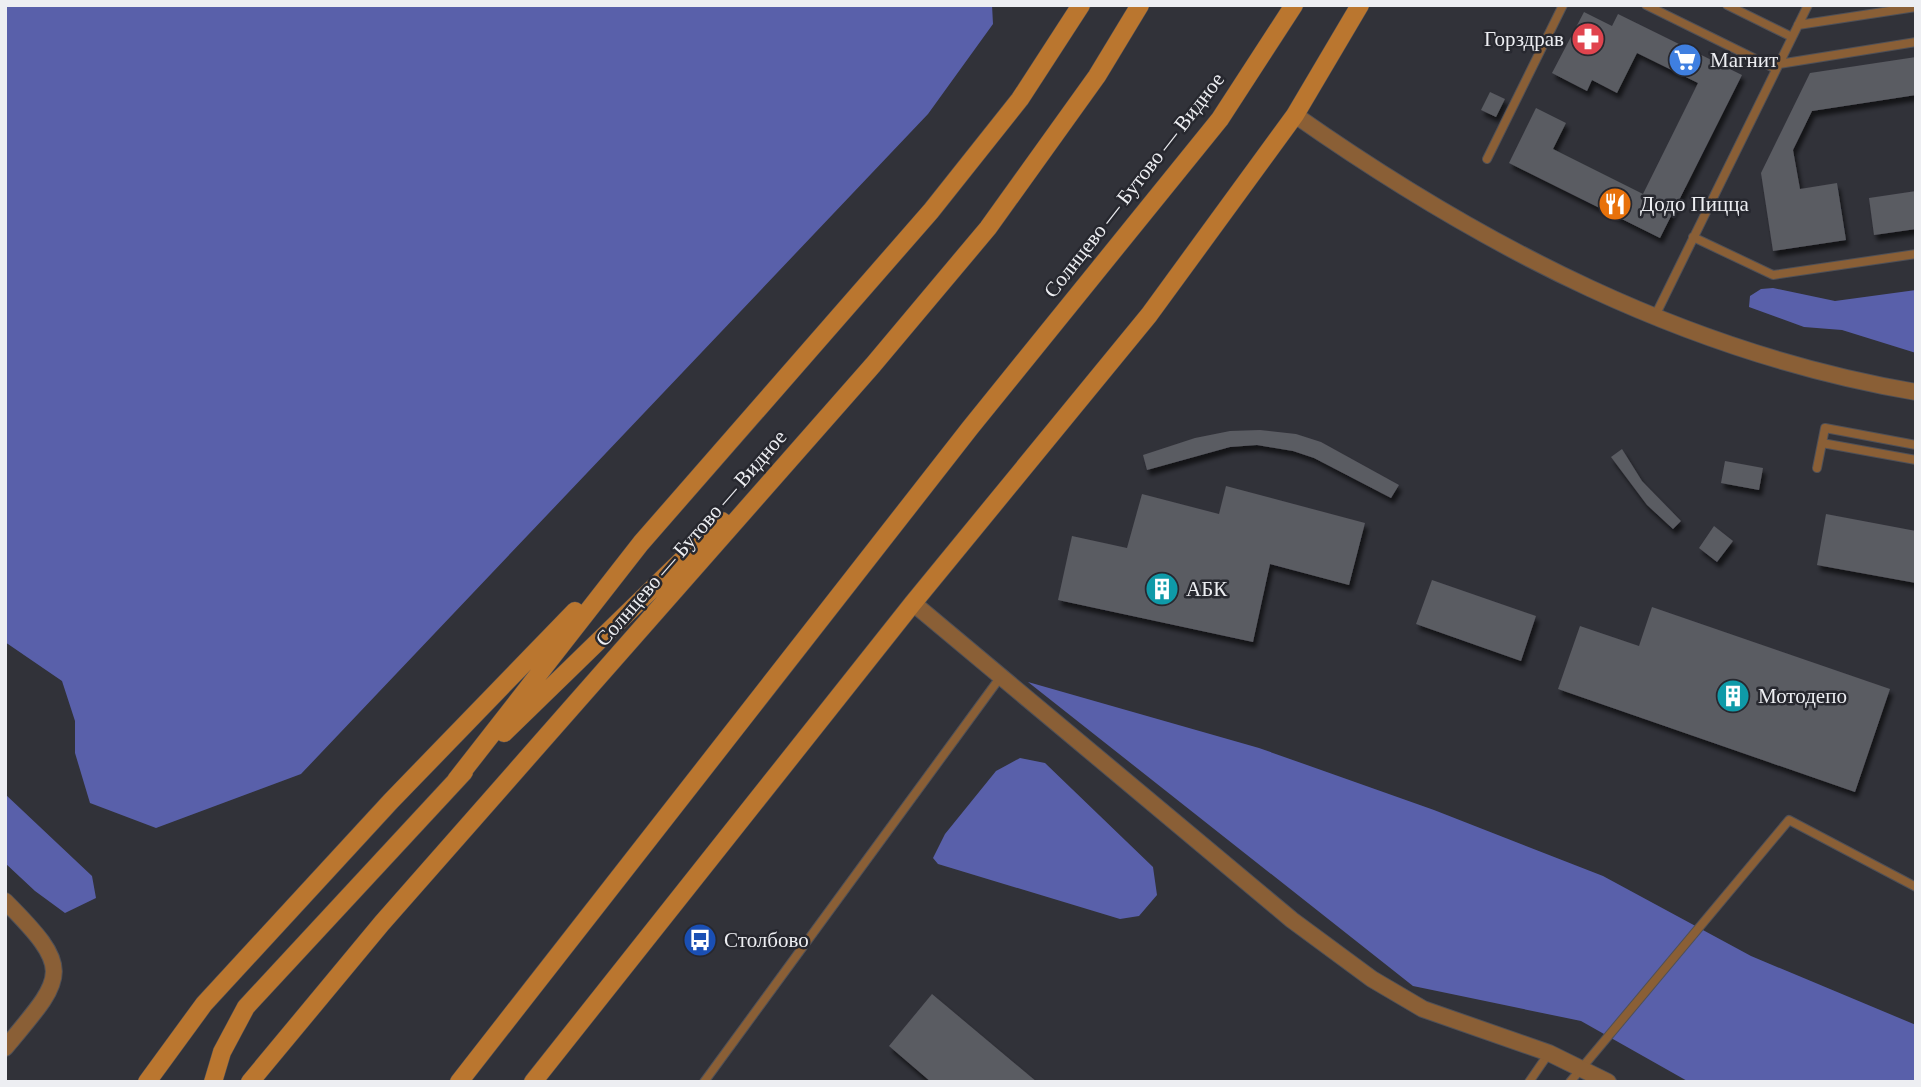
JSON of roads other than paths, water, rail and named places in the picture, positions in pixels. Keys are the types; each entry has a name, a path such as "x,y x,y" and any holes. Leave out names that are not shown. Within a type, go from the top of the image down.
{"main road":[{"path":"147,1082 204,1004 391,801 641,543 932,211 1020,99 1081,5"},
{"name":"Солнцево — Бутово — Видное","path":"250,1082 391,913 822,424 988,228 1097,76 1140,5"},
{"name":"Солнцево — Бутово — Видное","path":"460,1082 970,428 1220,119 1294,5"},
{"path":"533,1082 913,603 1149,315 1295,115 1360,5"},
{"path":"213,1082 222,1052 246,1006 456,780 822,424"},
{"path":"456,780 641,543"}],"street":[{"path":"1295,115 1384,177 1484,237 1568,279 1655,316 1783,363 1833,378 1916,392"},
{"path":"913,603 999,678 1292,920 1372,979 1423,1009 1549,1052 1608,1082"},
{"path":"5,901 43,939 54,968 53,983 46,997 5,1048"}],"lane":[{"path":"1487,159 1563,5"},
{"path":"1646,5 1777,66 1916,43"},
{"path":"1727,5 1792,37"},
{"path":"1655,316 1808,5"},
{"path":"1798,25 1916,6"},
{"path":"1693,237 1773,275 1916,254"},
{"path":"1817,468 1825,428 1916,445"},
{"path":"1822,443 1916,460"},
{"path":"704,1082 999,678"},
{"path":"1570,1082 1789,820 1916,887"},
{"path":"1529,1082 1549,1052"}],"place":[{"name":"Горздрав","path":"1588,39"},
{"name":"Магнит","path":"1685,60"},
{"name":"Додо Пицца","path":"1615,204"},
{"name":"АБК","path":"1162,589"},
{"name":"Мотодепо","path":"1733,696"},
{"name":"Столбово","path":"700,940"}]}
